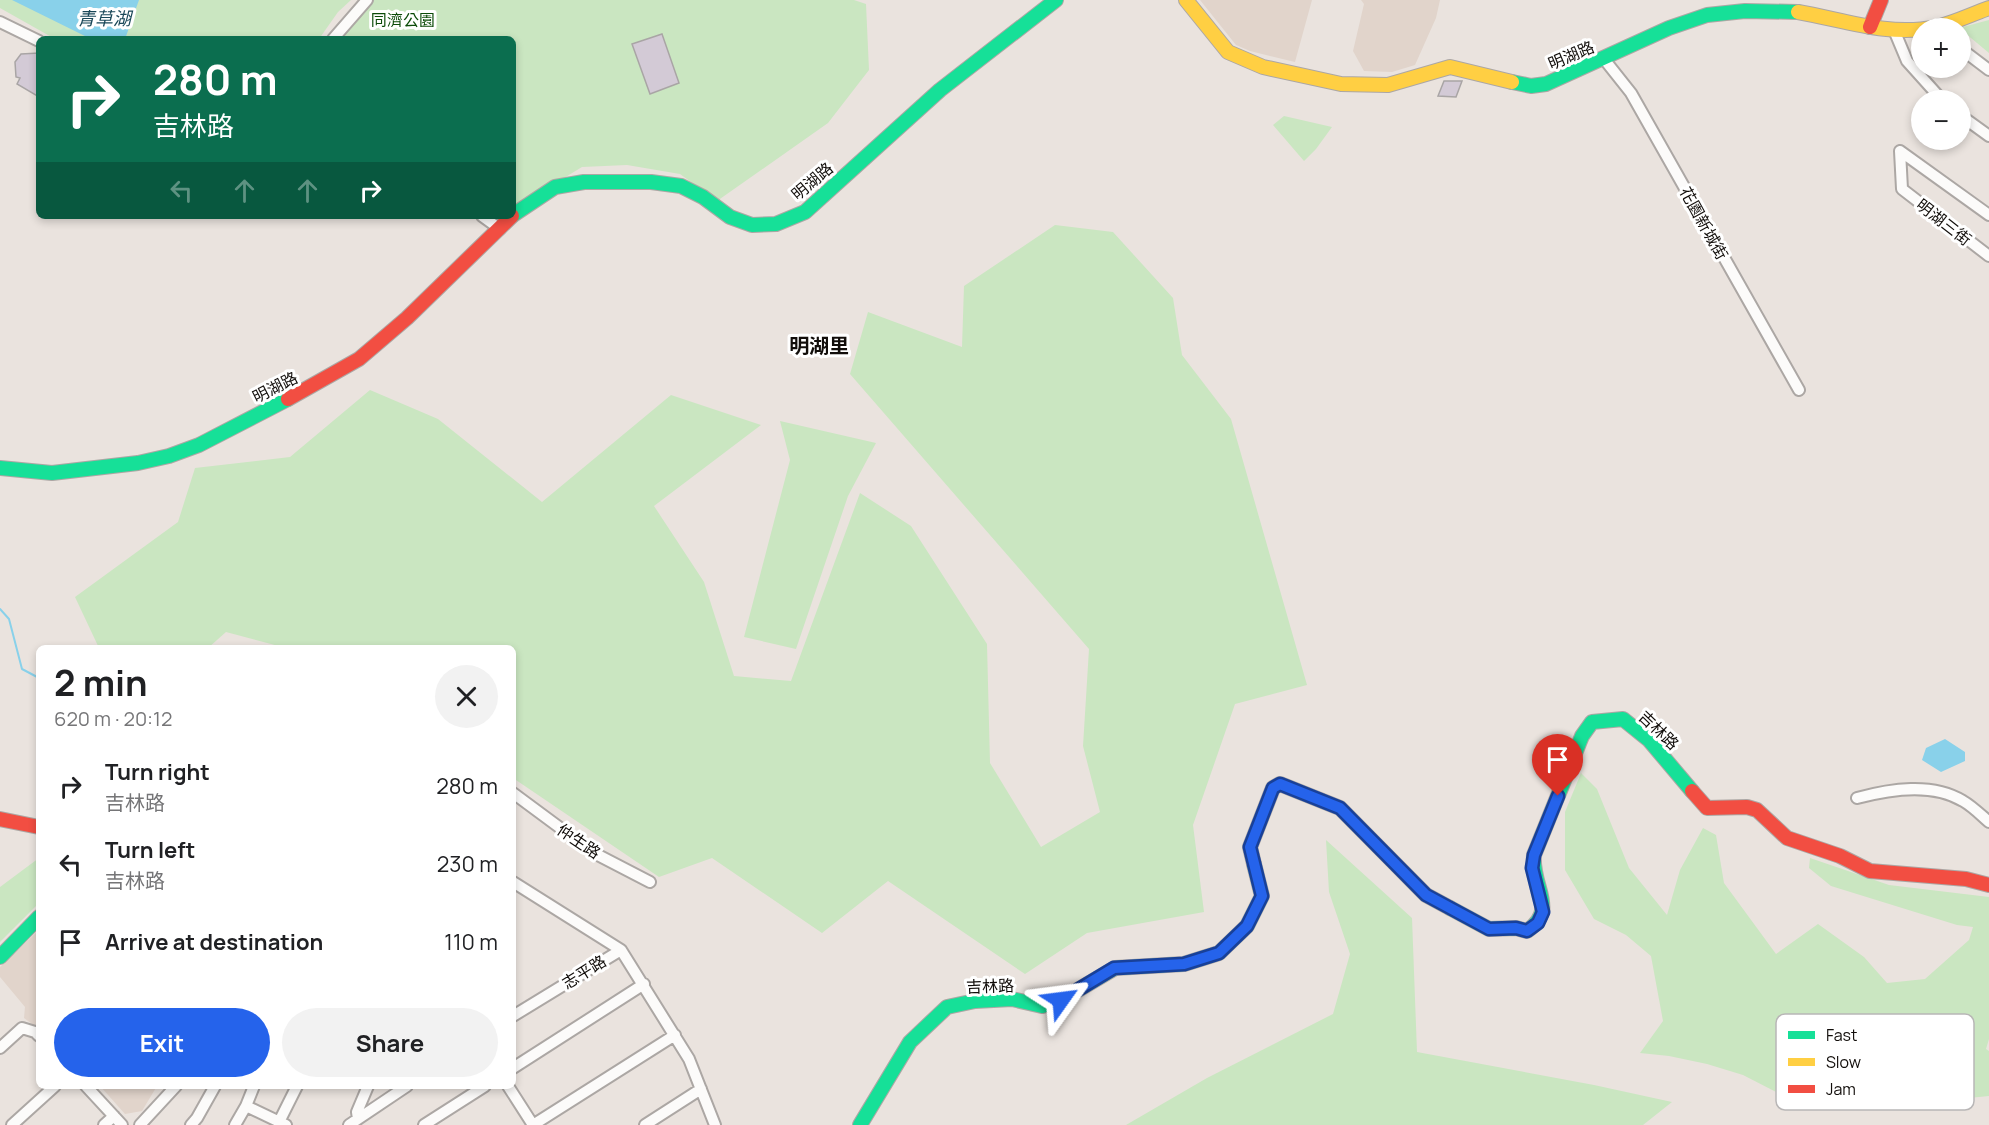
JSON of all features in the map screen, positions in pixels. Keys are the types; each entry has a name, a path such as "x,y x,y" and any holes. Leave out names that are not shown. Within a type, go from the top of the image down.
{"street":[{"path":"336,36 367,0"},
{"name":"明湖路","path":"516,214 555,187 584,182 651,182 681,186 703,197 730,217 752,225 776,224 805,212 940,90 1056,0"},
{"name":"明湖路","path":"1186,0 1228,52 1263,67 1341,84 1389,85 1450,67 1531,86 1546,84 1669,28 1691,19 1722,12 1800,12 1855,26 1911,29"},
{"path":"1870,27 1881,0"},
{"name":"明湖路","path":"1964,18 1989,9"},
{"path":"0,22 36,40"},
{"path":"1894,30 1907,61 1933,90"},
{"path":"1971,56 1989,70"},
{"name":"花園新城街","path":"1604,59 1630,93 1799,390"},
{"path":"1971,123 1989,136"},
{"name":"明湖三街","path":"1989,215 1900,151 1902,189 1989,256"},
{"path":"486,219 500,229"},
{"name":"明湖路","path":"0,468 52,473 138,463 169,456 199,445 311,387 359,359 407,318 510,219"},
{"name":"吉林路","path":"860,1125 910,1042 947,1006 975,1001 1012,999 1042,1006 1061,1000 1114,968 1184,964 1219,953 1247,926 1262,896 1250,847 1273,788 1280,784 1340,808 1426,895 1489,929 1516,928 1527,931 1538,923 1543,912 1532,868 1534,855 1582,736 1592,722 1623,719 1649,740 1707,808 1747,807 1757,810 1787,838 1840,856 1870,871 1966,879 1989,885"},
{"path":"1857,798 1887,789 1942,792 1963,801 1989,822"},
{"name":"仲生路","path":"516,795 594,853 650,882"},
{"path":"0,819 36,827"},
{"path":"516,884 621,950"},
{"path":"0,957 36,920"},
{"name":"志平路","path":"516,1014 621,950 689,1059 716,1125"},
{"path":"516,1066 644,984"},
{"path":"0,1048 22,1028 36,1034"},
{"path":"510,1089 533,1125 675,1035"},
{"path":"12,1125 52,1089"},
{"path":"89,1089 122,1125"},
{"path":"140,1125 173,1089"},
{"path":"191,1125 213,1089"},
{"path":"235,1125 253,1089"},
{"path":"246,1106 282,1123 296,1089"},
{"path":"354,1122 367,1089"},
{"path":"354,1122 403,1089"},
{"path":"424,1125 480,1089"},
{"path":"645,1125 701,1089"},
{"path":"104,1125 114,1116"}],"shaded area":[{"path":"1200,0 1312,0 1295,62 1250,51 1236,45"},
{"path":"1361,0 1440,0 1436,18 1415,65 1392,72 1364,71 1353,51 1364,4"},
{"path":"36,933 36,1027 24,1018 25,1007 0,977 0,967"},
{"path":"103,1089 155,1089 142,1111 125,1114"}],"green space":[{"path":"0,0 351,0 338,12 321,36 50,36 0,8"},
{"name":"同濟公園","path":"367,0 854,0 866,4 869,70 828,123 717,201 680,174 627,165 582,167 516,207 516,36 336,36"},
{"path":"1989,20 1989,53 1971,38 1971,25"},
{"path":"1284,116 1332,127 1304,161 1273,125"},
{"path":"1055,225 1113,232 1173,298 1182,355 1231,419 1307,685 1235,704 1193,825 1204,912 1087,933 1025,974 888,881 822,933 712,858 659,877 516,780 516,645 275,645 226,632 211,645 98,645 75,597 178,522 195,468 290,457 370,390 438,419 542,502 671,395 761,425 654,506 704,582 734,676 791,681 860,493 911,526 987,644 990,763 1041,847 1100,812 1083,746 1089,649 850,374 868,312 962,347 964,286"},
{"path":"780,421 876,443 848,496 796,649 744,637 790,460"},
{"path":"1581,773 1597,789 1629,868 1667,915 1680,870 1703,828 1716,835 1724,883 1776,954 1818,924 1864,957 1887,983 1925,979 1969,940 1973,927 1957,925 1831,886 1809,868 1810,858 1889,885 1989,897 1989,1039 1986,1049 1989,1051 1989,1096 1974,1098 1974,1014 1776,1014 1776,1092 1743,1075 1707,1064 1640,1053 1663,1021 1651,956 1626,935 1594,919 1565,870 1565,812"},
{"path":"1326,840 1412,918 1417,1052 1672,1102 1643,1125 1126,1125 1207,1078 1333,1014 1350,954 1329,892"},
{"path":"36,860 36,906 0,942 0,887"}],"water":[{"name":"青草湖","path":"12,0 139,0 126,36 85,36"},
{"path":"1945,739 1965,752 1965,761 1941,772 1922,760 1926,748"}],"building":[{"path":"662,34 679,83 650,94 632,44"},
{"path":"36,53 36,95 17,84 20,78 16,77 15,62 21,54"},
{"path":"1444,81 1462,81 1456,97 1438,96"}],"waterway":[{"path":"0,609 9,619 22,669 36,676"}],"traffic: fast":[{"path":"516,213 555,187 584,182 651,182 681,186 703,197 730,217 752,225 776,224 805,212 940,90 1056,0"},
{"path":"1512,82 1531,86 1546,84 1669,28 1707,15 1745,11 1798,12"},
{"path":"0,468 52,473 138,463 169,456 199,445 288,399"},
{"path":"1450,908 1489,929 1516,928 1527,931 1536,923 1542,906 1534,867 1534,855 1582,736 1592,722 1623,719 1649,740 1692,791"},
{"path":"860,1125 910,1042 947,1007 975,1001 1012,999 1042,1006 1061,1000 1115,968 1184,964 1219,953 1247,926 1262,896 1254,864"},
{"path":"0,957 36,920"}],"traffic: slow":[{"path":"1186,0 1228,52 1263,67 1341,84 1388,85 1450,67 1512,82"},
{"path":"1798,12 1884,29 1918,30 1956,21 1989,8"},
{"path":"1254,864 1250,847 1273,788 1280,784 1340,808 1426,895 1450,908"}],"traffic: jam":[{"path":"1870,27 1881,0"},
{"path":"288,399 359,359 407,318 509,219"},
{"path":"1692,791 1707,808 1747,807 1757,810 1787,838 1840,856 1870,871 1966,879 1989,885"},
{"path":"0,819 36,826"}],"district":[{"name":"明湖里","path":"819,346"}],"route":[{"path":"1061,1000 1114,968 1184,964 1219,953 1247,926 1262,896 1250,847 1266,802 1273,788 1280,784 1340,808 1426,895 1489,929 1516,928 1527,931 1538,923 1543,912 1532,868 1534,855 1558,796"}]}
